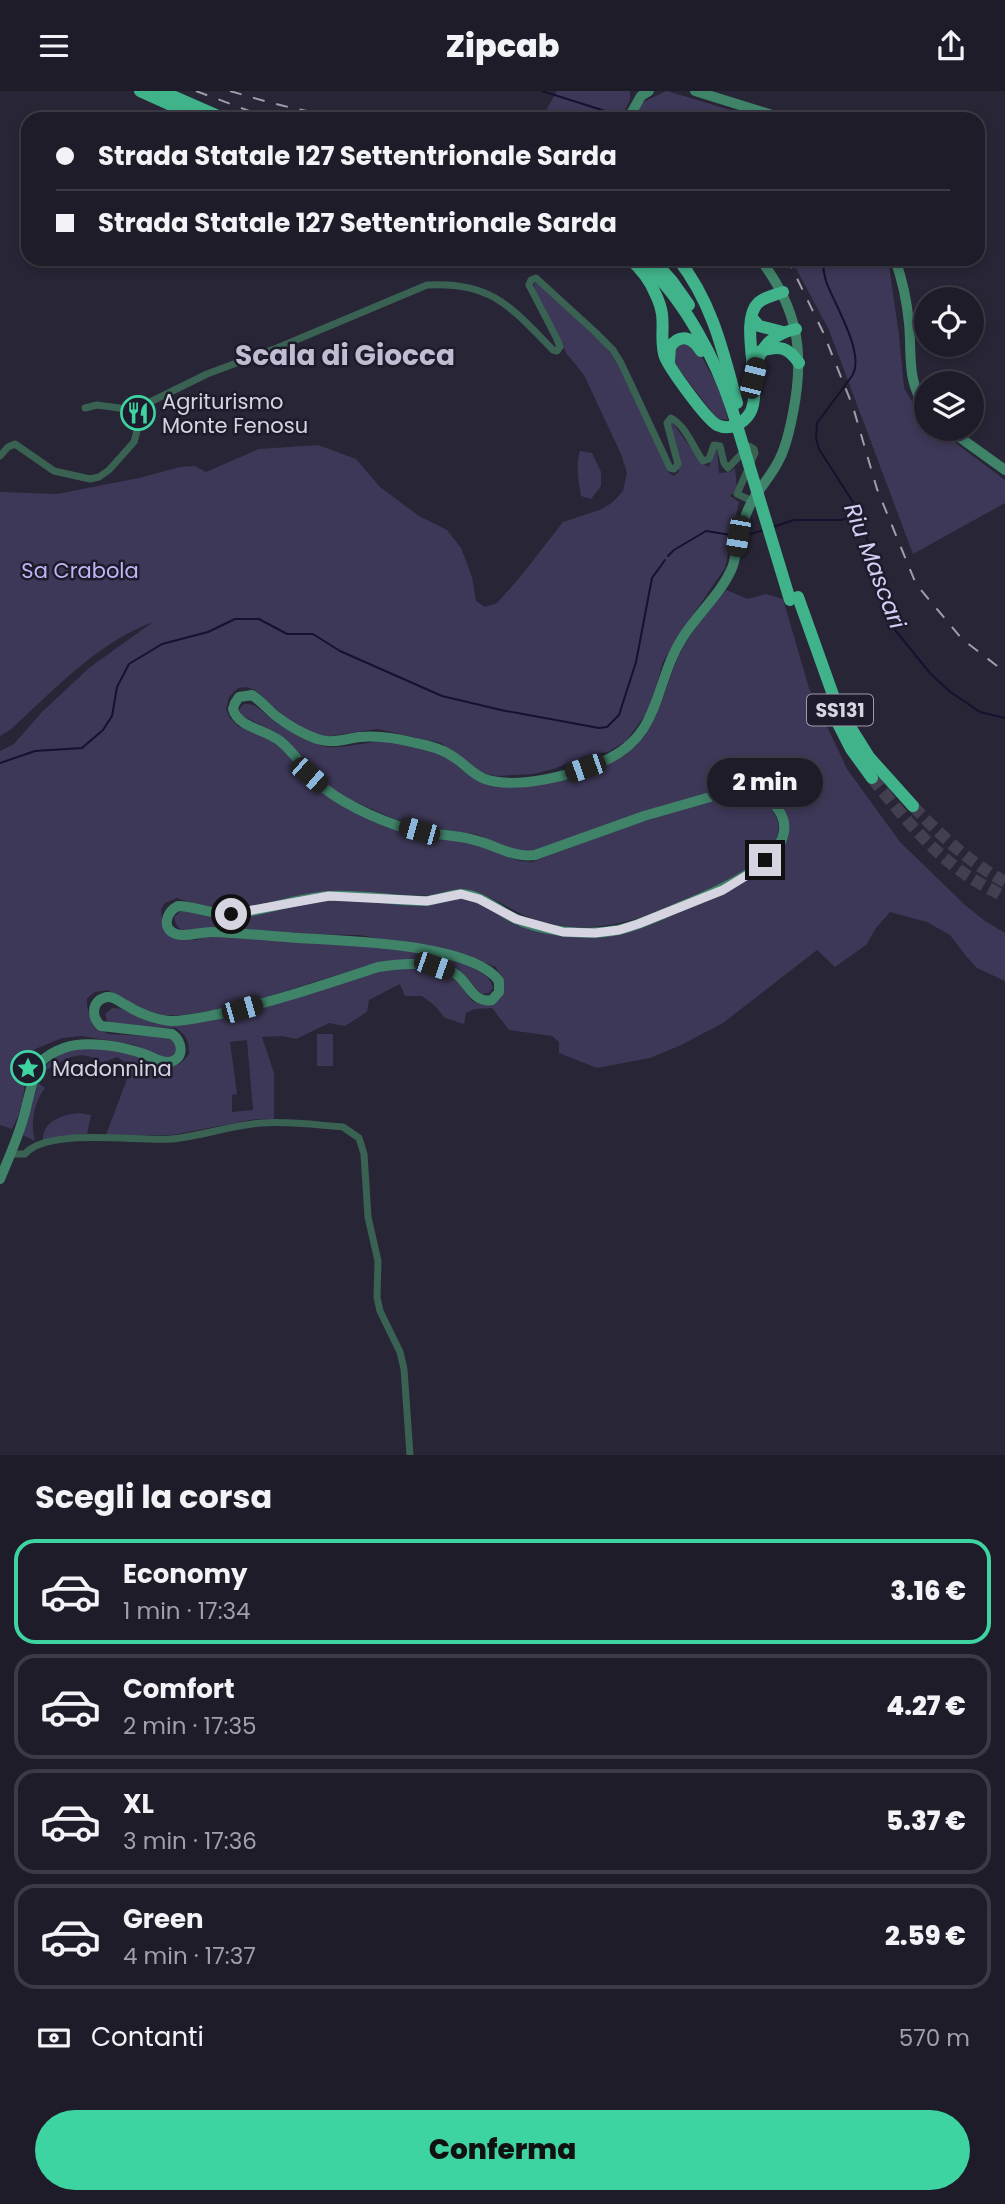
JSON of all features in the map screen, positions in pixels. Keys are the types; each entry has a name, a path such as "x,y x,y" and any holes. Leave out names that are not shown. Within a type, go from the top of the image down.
{"highway":[{"path":"140,91 186,112"},
{"path":"161,91 209,112"},
{"path":"638,266 656,295 662,314 663,346 669,365 706,415 718,425 737,425 744,421 752,410 754,309 765,298 783,292"},
{"name":"SS131","path":"646,266 665,286 695,328 735,406"},
{"name":"SS131","path":"659,266 673,281 701,323 721,360 830,709 851,749 872,778"},
{"path":"683,266 700,290 720,338 735,406"},
{"path":"752,319 759,326 790,330"},
{"path":"753,378 761,351 768,341 790,330"},
{"path":"669,365 669,351 675,341 685,338 694,341 735,406"},
{"path":"761,351 774,347 783,348 793,354 799,363"},
{"name":"SS131","path":"794,599 837,706 869,757 913,806"}],"main road":[{"path":"631,112 640,96 649,91"},
{"path":"695,91 762,112"},
{"path":"0,1179 18,1135 40,1063 50,1055 75,1045 127,1048 168,1062 178,1057 181,1045 178,1038 172,1034 101,1026 94,1018 94,1013 97,1003 105,997 115,998 153,1017 168,1021 187,1020 242,1009 378,967 400,964 434,966 453,972 482,1000 492,1000 499,992 499,981 493,974 472,963 437,952 369,942 209,932 179,935 170,930 167,921 170,912 178,906 231,914 329,896 427,901 461,894 479,899 516,919 563,932 595,933 638,924 723,890 749,874 777,847 785,831 782,816 774,804 746,791 731,791 644,816 523,857 471,839 419,831 396,825 325,789 309,775 280,740 237,719 233,709 239,697 252,695 278,717 319,740 337,742 360,737 396,738 440,749 473,773 486,779 504,782 531,781 566,774 603,761 624,750 640,734 654,711 671,659 683,637 723,585 733,566 738,536 752,501 779,460 788,438 799,363 783,292 765,266"},
{"path":"897,266 909,323 911,375 914,386"},
{"path":"965,441 1005,470"}],"street":[{"path":"85,408 97,405 134,410 206,374 289,343 427,285 470,286 493,296 557,351 560,347 557,339 529,285 531,280 536,278 613,350 670,468 674,469 678,464 667,423 671,418 688,436 703,461 709,459 712,448 717,444 728,468 750,446 754,449 755,453 737,494 752,501"},
{"path":"0,456 15,444 54,471 90,479 99,477 109,470 134,442 144,405"},
{"path":"10,1154 24,1154 30,1149 60,1140 87,1136 142,1140 174,1139 262,1123 344,1127 354,1133 359,1138 364,1154 368,1217 378,1261 378,1304 400,1352 404,1369 410,1455"},
{"path":"18,1135 26,1141 30,1149"}],"green space":[{"path":"557,91 630,91 630,100 624,112 545,112"},
{"path":"666,91 736,112 638,112 643,102"},
{"path":"795,266 889,266 904,388 914,405 914,441 953,441 1005,480 1005,503 913,554 829,330"},
{"name":"Sa Crabola","path":"534,283 538,283 606,347 622,369 669,473 674,476 679,471 669,423 671,421 703,464 709,467 714,448 717,448 719,473 730,472 735,468 737,489 730,496 739,502 725,568 663,662 649,710 626,741 608,752 589,755 533,774 495,776 480,772 441,743 377,729 323,737 315,735 283,715 255,690 246,687 238,688 229,697 226,709 238,726 272,740 309,780 354,810 474,843 519,861 532,862 631,825 732,795 753,798 771,809 779,826 771,847 736,876 687,901 634,920 589,927 563,926 537,920 483,894 464,889 433,895 324,894 226,911 211,910 177,898 165,903 161,909 163,925 178,939 196,940 210,935 271,938 365,945 413,952 453,961 482,973 493,988 489,993 481,994 461,971 448,964 401,960 366,966 237,1006 185,1015 164,1015 148,1011 107,990 95,992 87,998 88,1009 92,1019 103,1031 108,1034 170,1037 174,1039 176,1053 172,1057 163,1058 135,1045 82,1036 62,1038 28,1052 21,1108 12,1129 0,1125 0,751 14,744 42,712 89,668 153,622 113,642 95,655 0,736 0,492 57,494 180,467 195,466 206,472 259,449 318,445 356,459 380,487 419,516 447,530 461,548 472,577 476,601 485,607 497,603 563,522 602,509 613,502 623,491 627,473 621,454 584,375 567,354 535,291"},
{"path":"686,341 700,354 722,394 728,420 714,415 672,360 675,346"},
{"path":"580,451 592,453 601,472 601,486 591,499 581,496 578,468"},
{"path":"726,590 748,599 766,594 783,599 809,688 847,769 900,842 965,905 1005,933 1005,981 977,968 950,935 927,922 890,912 866,945 835,967 817,950 723,1023 650,1058 597,1068 559,1053 559,1042 552,1036 509,1030 492,1008 474,1009 466,1013 464,1024 445,1018 422,996 405,996 400,984 369,1000 367,1012 345,1026 329,1023 296,1039 282,1036 262,1037 274,1073 274,1119 256,1119 172,1135 106,1135 132,1066 117,1057 102,1063 78,1055 42,1072 51,1061 62,1054 90,1048 119,1051 169,1066 180,1064 189,1054 187,1039 176,1028 118,1027 108,1024 105,1014 112,1008 123,1009 154,1023 178,1025 383,969 439,971 460,984 472,1001 479,1004 491,1002 503,981 496,967 459,953 359,935 300,934 217,927 188,931 180,929 174,917 182,910 209,916 330,899 435,904 469,899 558,935 588,936 614,932 673,914 703,903 752,877 769,860 788,827 786,817 777,803 756,791 738,787 530,853 513,850 479,835 395,819 344,797 318,779 288,742 276,732 242,716 239,710 244,704 255,706 284,727 324,747 386,741 421,747 440,754 469,775 485,782 529,783 575,776 617,759 635,746 649,729 684,646","holes":["247,1040 253,1110 232,1112 232,1095 237,1094 230,1042"]},
{"path":"317,1034 333,1034 333,1066 317,1066"},
{"path":"38,1083 45,1088 34,1113 35,1141 23,1135"},
{"path":"78,1113 91,1115 87,1134 43,1142 45,1129 53,1121"}],"waterway":[{"name":"Riu Mascari","path":"542,91 608,112"},
{"name":"Riu Mascari","path":"823,266 826,281 852,342 855,367 852,376 817,423 816,438 819,449 858,510 895,630 930,673 949,691 980,712 1005,718"},
{"path":"773,527 794,520 841,520 860,515"},
{"path":"743,536 764,530"},
{"path":"668,556 706,531 731,535"},
{"path":"0,763 35,751 82,748 103,730 112,716 117,687 129,664 162,644 208,632 235,619 259,619 287,634 313,634 340,651 442,696 501,710 599,728 607,727 619,715 636,662 652,578 665,560"}],"tunnel":[{"path":"872,778 906,819 943,857 971,878 1005,897"},
{"path":"913,806 956,848 1005,882"}],"railway":[{"path":"196,91 252,112"},
{"path":"230,91 316,112"},
{"path":"790,266 823,332 853,407 877,489 916,584 962,639 1005,672"}],"place":[{"name":"Agriturismo Monte Fenosu","path":"138,413"},
{"name":"Madonnina","path":"28,1068"}],"district":[{"name":"Scala di Giocca","path":"345,355"}],"route":[{"path":"231,914 329,896 427,901 461,894 479,899 516,919 563,932 595,933 638,924 723,890 765,860"}]}
